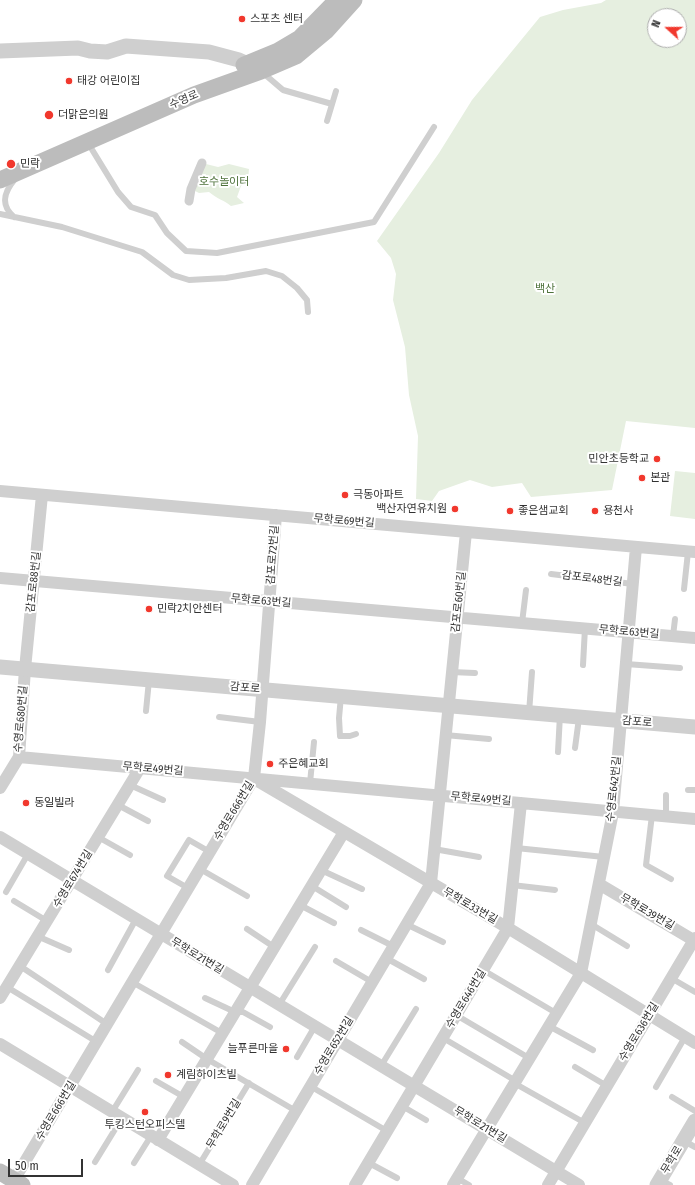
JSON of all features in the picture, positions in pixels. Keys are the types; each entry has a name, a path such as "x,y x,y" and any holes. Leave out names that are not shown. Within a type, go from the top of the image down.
{"main road":[{"name":"수영로","path":"0,180 254,67 278,50 300,38 337,0"},
{"name":"수영로","path":"0,168 192,86 296,56 310,45 354,0"}],"street":[{"path":"0,51 78,48 90,51 106,52 126,46 209,52 226,55 254,67"},
{"path":"189,201 191,189 202,163"},
{"name":"무학로69번길","path":"0,491 691,552"},
{"name":"감포로88번길","path":"25,669 42,494"},
{"name":"감포로72번길","path":"262,690 276,515"},
{"name":"감포로60번길","path":"448,706 466,532"},
{"name":"수영로642번길","path":"455,1182 581,973 613,812 636,547"},
{"name":"무학로63번길","path":"0,578 695,638"},
{"name":"감포로","path":"0,667 695,727"},
{"name":"수영로680번길","path":"0,788 19,757 25,669"},
{"name":"수영로666번길","path":"12,1179 70,1087 254,778 262,690"},
{"name":"수영로652번길","path":"252,1185 431,883 448,706"},
{"name":"무학로49번길","path":"19,757 695,819"},
{"name":"수영로674번길","path":"0,998 140,768"},
{"name":"무학로33번길","path":"254,778 508,928 690,1040"},
{"name":"수영로646번길","path":"355,1185 508,928 521,803"},
{"path":"154,1138 184,1097 344,832"},
{"name":"무학로21번길","path":"0,837 579,1185"},
{"name":"무학로39번길","path":"599,884 695,939"},
{"name":"수영로636번길","path":"548,1185 695,939"},
{"path":"0,1044 233,1185"},
{"name":"무학로","path":"662,1183 689,1144 695,1121"}],"lane":[{"path":"254,67 283,90 332,104"},
{"path":"327,121 336,91"},
{"path":"87,141 118,192 132,207 155,214 167,232 186,251 217,253 374,222 434,127"},
{"path":"16,218 8,212 4,197 7,188 24,170"},
{"path":"0,214 62,227 142,252 173,274 190,280 226,278 266,271 282,276 297,288 307,300 308,312"},
{"name":"무학로69번길","path":"684,589 691,552"},
{"name":"감포로48번길","path":"551,574 633,584"},
{"path":"522,623 526,590"},
{"name":"무학로63번길","path":"673,636 674,619"},
{"name":"무학로63번길","path":"583,665 585,628"},
{"path":"626,664 680,668"},
{"path":"451,672 475,674"},
{"path":"529,712 532,672"},
{"path":"146,711 149,680"},
{"path":"341,696 339,718 340,736 350,736 356,734"},
{"path":"558,752 560,715"},
{"path":"219,717 260,722"},
{"path":"575,748 579,717"},
{"path":"445,735 489,739"},
{"path":"310,783 314,742"},
{"path":"130,785 163,800"},
{"path":"688,790 695,790"},
{"path":"666,795 666,816"},
{"path":"118,805 148,822"},
{"path":"652,815 646,865 671,879"},
{"name":"수영로674번길","path":"98,837 130,855"},
{"name":"수영로666번길","path":"188,888 167,876 189,840 210,852"},
{"path":"516,848 604,857"},
{"path":"434,849 479,857"},
{"path":"6,892 28,854"},
{"path":"200,869 247,896"},
{"path":"321,870 362,889"},
{"path":"512,885 555,890"},
{"path":"312,886 346,907"},
{"path":"14,901 47,921"},
{"path":"300,905 334,923"},
{"path":"108,970 136,919"},
{"path":"406,924 443,942"},
{"path":"591,924 627,946"},
{"path":"247,929 274,948"},
{"path":"361,930 393,946"},
{"path":"37,936 68,950"},
{"path":"279,1005 315,947"},
{"path":"386,958 424,979"},
{"path":"336,961 372,982"},
{"path":"20,966 108,1024"},
{"path":"483,970 556,1014"},
{"path":"671,978 695,992"},
{"path":"132,982 222,1033"},
{"path":"6,987 97,1042"},
{"path":"205,998 235,1012 243,1012 270,1027"},
{"path":"381,1066 416,1009"},
{"path":"456,1015 529,1058"},
{"path":"298,1057 315,1026"},
{"path":"549,1026 593,1050"},
{"path":"442,1038 585,1123"},
{"name":"무학로33번길","path":"656,1087 690,1040"},
{"path":"182,1042 207,1059 296,1111"},
{"path":"575,1067 607,1086"},
{"path":"95,1162 138,1070"},
{"path":"156,1081 184,1097"},
{"name":"무학로9번길","path":"199,1165 249,1083"},
{"path":"310,1086 387,1131"},
{"path":"672,1097 695,1111"},
{"path":"402,1106 426,1120"},
{"path":"134,1163 154,1138"},
{"path":"368,1163 397,1178"},
{"path":"455,1182 469,1185"}],"green space":[{"name":"백산","path":"606,0 695,0 695,428 626,421 612,490 531,497 522,483 492,487 470,480 439,491 432,501 416,499 418,436 409,395 405,347 393,300 396,274 391,258 377,241 439,153 472,100 540,17 563,10 601,3"},
{"name":"호수놀이터","path":"202,163 218,167 229,164 249,169 248,181 241,186 237,197 244,203 231,206 209,192 199,193 191,189"},
{"path":"675,471 695,473 695,519 670,516"}],"place":[{"name":"스포츠 센터","path":"242,19"},
{"name":"태강 어린이집","path":"69,81"},
{"name":"더맑은의원","path":"49,115"},
{"name":"민락","path":"11,164"},
{"name":"민안초등학교","path":"657,459"},
{"name":"본관","path":"642,478"},
{"name":"극동아파트","path":"345,495"},
{"name":"백산자연유치원","path":"455,509"},
{"name":"좋은샘교회","path":"510,511"},
{"name":"용천사","path":"595,511"},
{"name":"민락2치안센터","path":"149,609"},
{"name":"주은혜교회","path":"270,764"},
{"name":"동일빌라","path":"26,803"},
{"name":"늘푸른마을","path":"286,1049"},
{"name":"계림하이츠빌","path":"168,1075"},
{"name":"투킹스턴오피스텔","path":"145,1112"}]}
